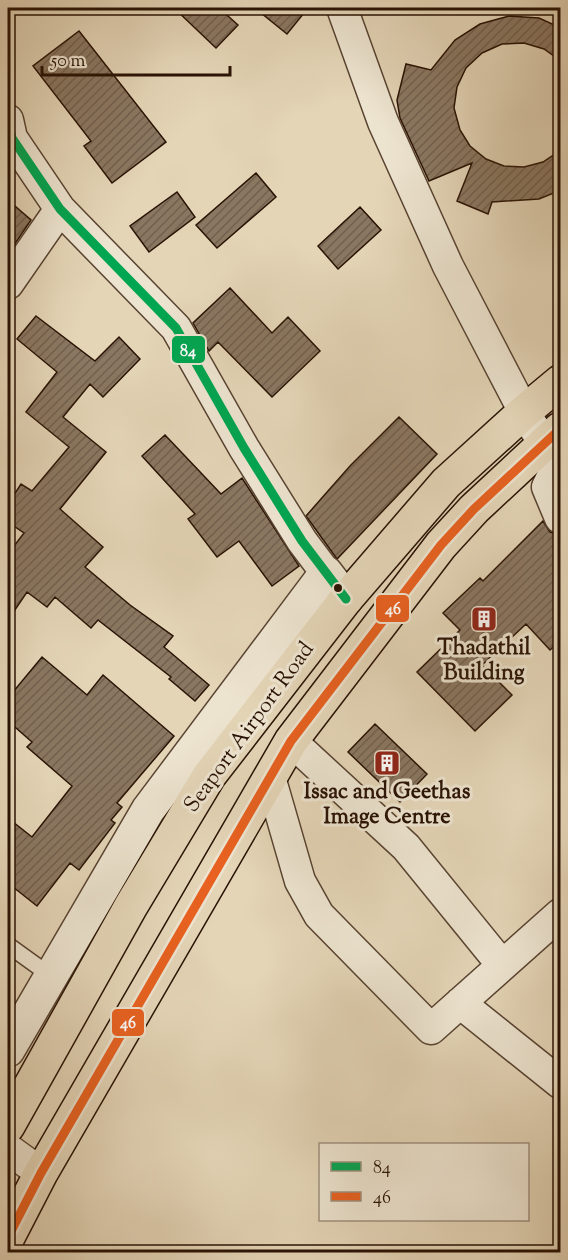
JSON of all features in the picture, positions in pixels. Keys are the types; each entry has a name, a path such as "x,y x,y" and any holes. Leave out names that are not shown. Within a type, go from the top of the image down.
{"main road":[{"name":"Seaport Airport Road","path":"8,1126 130,906 209,776 346,599 446,483 524,412 561,382"},
{"name":"Seaport Airport Road","path":"8,1237 41,1173 291,741 441,544 555,443"}],"street":[{"path":"342,8 383,122 448,266 524,412 555,443 547,487 561,518"},
{"path":"8,120 12,138 60,209 177,328 244,448 302,541 346,599"},
{"path":"8,284 60,209"},
{"path":"8,1050 148,810 326,573"},
{"path":"291,741 406,847 502,965"},
{"path":"270,777 300,881 319,915 430,1029 561,914"},
{"path":"459,1003 561,1083"},
{"path":"8,1149 41,1173"}],"lane":[{"path":"8,945 51,976"}],"building":[{"path":"174,8 219,8 238,25 216,48"},
{"path":"255,8 308,8 287,34"},
{"path":"509,16 539,18 561,28 561,61 544,49 524,43 502,44 482,53 466,68 457,87 454,108 460,130 470,146 486,159 504,166 524,167 543,162 561,150 561,190 539,199 492,202 488,214 457,201 472,163 429,181 400,118 397,100 406,64 431,70 455,40 480,24"},
{"path":"79,31 166,142 112,183 84,146 91,141 33,66"},
{"path":"256,173 276,197 217,248 196,225"},
{"path":"177,192 195,217 149,252 130,226"},
{"path":"8,200 31,220 8,254"},
{"path":"360,207 381,230 338,269 318,246"},
{"path":"230,288 272,333 288,317 320,351 272,397 218,342 209,351 193,323"},
{"path":"36,316 95,361 119,337 140,359 103,397 90,384 63,417 106,452 60,509 103,547 85,567 130,605 173,636 164,647 209,685 195,701 169,679 171,677 98,620 91,628 55,597 47,607 27,592 8,620 8,554 24,533 8,522 8,504 21,484 32,491 69,447 26,412 57,372 17,339"},
{"path":"399,417 437,454 337,559 306,516 350,466"},
{"path":"165,435 221,494 242,478 299,566 272,586 239,541 217,557 188,519 195,514 142,456"},
{"path":"543,521 550,532 561,535 561,640 550,650 526,624 482,665 512,695 475,731 417,672 460,630 443,613 480,578 483,581"},
{"path":"42,657 87,695 103,675 174,736 117,803 122,807 111,820 115,823 79,870 70,863 37,906 8,883 8,818 32,837 72,786 27,747 32,742 8,721 8,698"},
{"name":"Issac and Geethas Image Centre","path":"375,724 427,774 400,802 348,752"}],"transit line":[{"name":"84","path":"8,120 12,138 60,209 176,328 244,448 302,541 346,599"},
{"name":"46","path":"8,1237 41,1173 291,741 441,545 474,509 560,429"}],"place":[{"name":"Thadathil Building","path":"484,619"},
{"name":"Issac and Geethas Image Centre","path":"387,763"}]}
